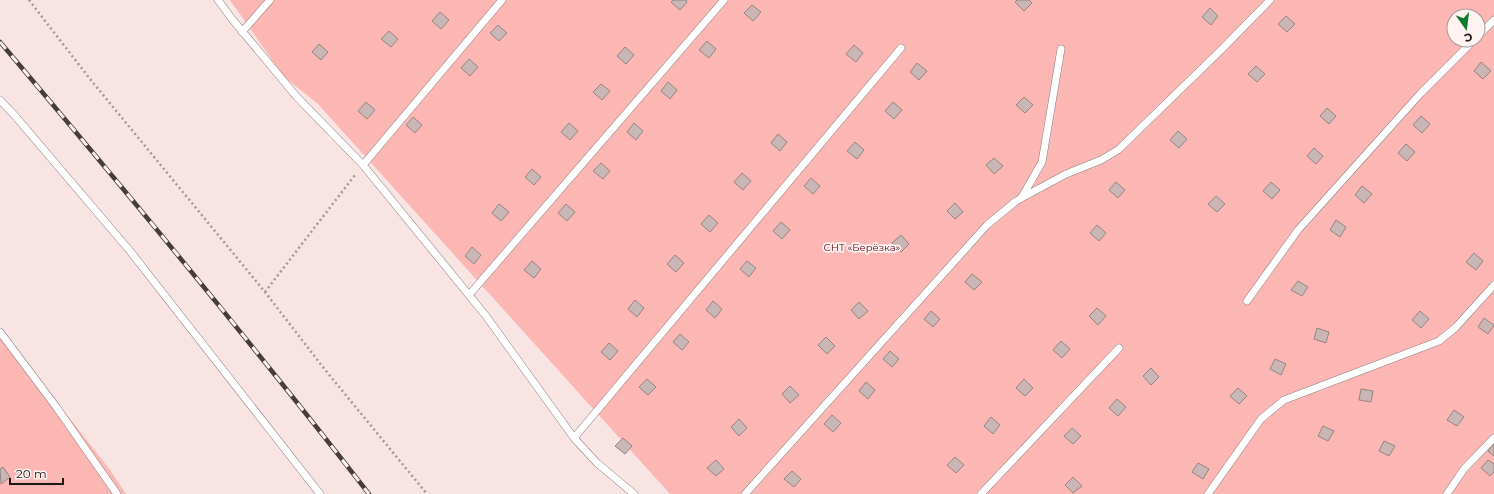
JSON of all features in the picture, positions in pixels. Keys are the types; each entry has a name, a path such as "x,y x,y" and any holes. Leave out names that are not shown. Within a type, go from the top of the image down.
{"lane":[{"path":"218,0 242,32 296,96 363,165 469,295 486,316 574,438 597,463 634,494"},
{"path":"242,32 270,0"},
{"path":"363,165 502,0"},
{"path":"469,295 724,0"},
{"path":"745,494 960,253 987,225 1022,197 1066,174 1101,160 1118,150 1270,0"},
{"path":"1486,28 1494,20"},
{"path":"574,438 901,48"},
{"path":"1247,301 1298,230 1420,94 1466,48"},
{"path":"1022,197 1042,162 1061,49"},
{"path":"0,100 130,251 320,494"},
{"path":"1208,494 1261,419 1284,400 1440,341 1456,327 1494,285"},
{"path":"0,332 57,408 117,494"},
{"path":"981,494 1119,348"},
{"path":"1447,494 1464,469 1494,438"}],"path":[{"path":"29,0 95,85 265,292 322,366 427,494"},
{"path":"265,292 363,165"}],"green space":[{"name":"СНТ «Берёзка»","path":"230,0 1494,0 1494,494 670,494 317,103 284,77"},
{"path":"0,329 110,470 126,494 0,494"}],"building":[{"path":"673,0 686,0 687,2 680,10 671,2"},
{"path":"1017,0 1029,0 1032,3 1024,11 1015,2"},
{"path":"752,5 761,12 753,21 744,13"},
{"path":"1210,8 1218,16 1211,25 1202,17"},
{"path":"440,12 449,20 441,29 432,21"},
{"path":"1286,16 1295,24 1287,32 1278,24"},
{"path":"498,25 507,33 499,41 490,33"},
{"path":"389,31 398,39 391,47 381,39"},
{"path":"707,41 716,49 709,58 699,50"},
{"path":"319,44 328,52 321,60 312,52"},
{"path":"854,45 863,53 856,62 846,54"},
{"path":"625,47 634,55 626,64 617,56"},
{"path":"469,59 478,67 470,76 461,68"},
{"path":"1481,62 1491,71 1483,79 1474,71"},
{"path":"917,63 927,71 919,80 910,72"},
{"path":"1256,66 1265,74 1257,82 1248,74"},
{"path":"668,82 677,90 670,99 661,91"},
{"path":"601,84 610,91 602,100 593,92"},
{"path":"1024,97 1033,105 1025,113 1016,105"},
{"path":"366,102 375,110 367,119 358,111"},
{"path":"893,102 902,110 894,119 885,111"},
{"path":"1327,108 1336,116 1329,124 1320,116"},
{"path":"1421,116 1430,124 1422,133 1413,125"},
{"path":"413,117 422,125 415,133 406,125"},
{"path":"569,123 578,131 570,140 561,132"},
{"path":"634,123 643,131 636,140 627,132"},
{"path":"1178,131 1187,139 1179,148 1170,140"},
{"path":"778,134 787,142 780,151 771,143"},
{"path":"855,142 864,150 857,159 847,151"},
{"path":"1406,144 1415,152 1407,161 1398,153"},
{"path":"1314,148 1323,156 1316,164 1307,156"},
{"path":"994,158 1003,166 994,174 986,165"},
{"path":"601,163 610,171 603,179 593,171"},
{"path":"532,169 541,177 534,185 525,177"},
{"path":"742,173 751,181 743,190 734,182"},
{"path":"811,178 820,186 813,194 804,186"},
{"path":"1116,182 1125,190 1118,198 1109,190"},
{"path":"1271,182 1280,190 1272,199 1263,191"},
{"path":"1362,186 1372,194 1364,203 1355,195"},
{"path":"1216,196 1225,204 1217,212 1208,204"},
{"path":"955,203 963,212 955,219 947,211"},
{"path":"499,204 509,212 501,221 492,213"},
{"path":"566,204 575,212 567,221 558,213"},
{"path":"709,215 718,223 710,232 701,224"},
{"path":"1336,220 1346,227 1340,237 1330,230"},
{"path":"781,222 790,230 782,239 773,231"},
{"path":"1097,225 1106,233 1099,241 1090,233"},
{"path":"901,235 909,244 901,252 892,243"},
{"path":"472,247 481,255 474,264 465,256"},
{"path":"1474,253 1483,261 1476,270 1466,262"},
{"path":"675,255 684,263 676,272 667,264"},
{"path":"532,261 541,269 534,278 524,270"},
{"path":"747,261 756,268 749,277 740,269"},
{"path":"972,274 982,282 974,290 965,282"},
{"path":"1298,281 1308,287 1302,296 1291,290"},
{"path":"635,300 644,308 637,317 628,309"},
{"path":"713,301 722,309 715,318 706,310"},
{"path":"859,302 868,311 859,319 851,310"},
{"path":"1097,308 1106,316 1098,325 1089,316"},
{"path":"931,311 940,319 933,327 924,319"},
{"path":"1420,311 1429,319 1421,328 1412,320"},
{"path":"1484,318 1494,325 1488,334 1478,327"},
{"path":"1317,328 1329,332 1326,343 1314,339"},
{"path":"680,334 689,342 682,350 673,342"},
{"path":"826,337 835,346 827,354 818,345"},
{"path":"1061,341 1070,349 1062,358 1053,350"},
{"path":"609,343 618,351 610,360 601,352"},
{"path":"890,351 899,359 892,367 883,359"},
{"path":"1275,359 1286,364 1281,375 1270,369"},
{"path":"1151,368 1159,377 1151,385 1143,376"},
{"path":"647,379 656,387 648,395 639,387"},
{"path":"1024,379 1033,388 1025,396 1016,388"},
{"path":"866,382 875,390 868,399 859,391"},
{"path":"790,386 799,395 790,403 782,394"},
{"path":"1238,388 1247,396 1239,404 1230,396"},
{"path":"1361,389 1373,391 1371,402 1359,400"},
{"path":"1117,399 1126,407 1118,416 1109,408"},
{"path":"1454,410 1464,417 1457,426 1447,420"},
{"path":"832,415 841,423 833,432 824,424"},
{"path":"991,417 1000,425 993,434 984,426"},
{"path":"739,419 747,428 739,436 731,427"},
{"path":"1323,426 1334,431 1328,441 1318,436"},
{"path":"1072,428 1081,436 1073,444 1064,436"},
{"path":"623,438 632,446 625,454 615,446"},
{"path":"1384,441 1395,446 1389,456 1379,451"},
{"path":"1494,444 1494,456 1488,451"},
{"path":"955,457 964,465 956,473 947,465"},
{"path":"716,460 724,469 716,476 707,468"},
{"path":"1488,460 1494,464 1494,472 1490,476 1481,468"},
{"path":"1198,463 1209,469 1203,479 1192,472"},
{"path":"3,467 10,477 1,484 0,469"},
{"path":"792,471 801,479 794,487 784,479"},
{"path":"1073,477 1082,486 1073,493 1065,485"}],"railway":[{"path":"0,42 187,266 369,494"}]}
